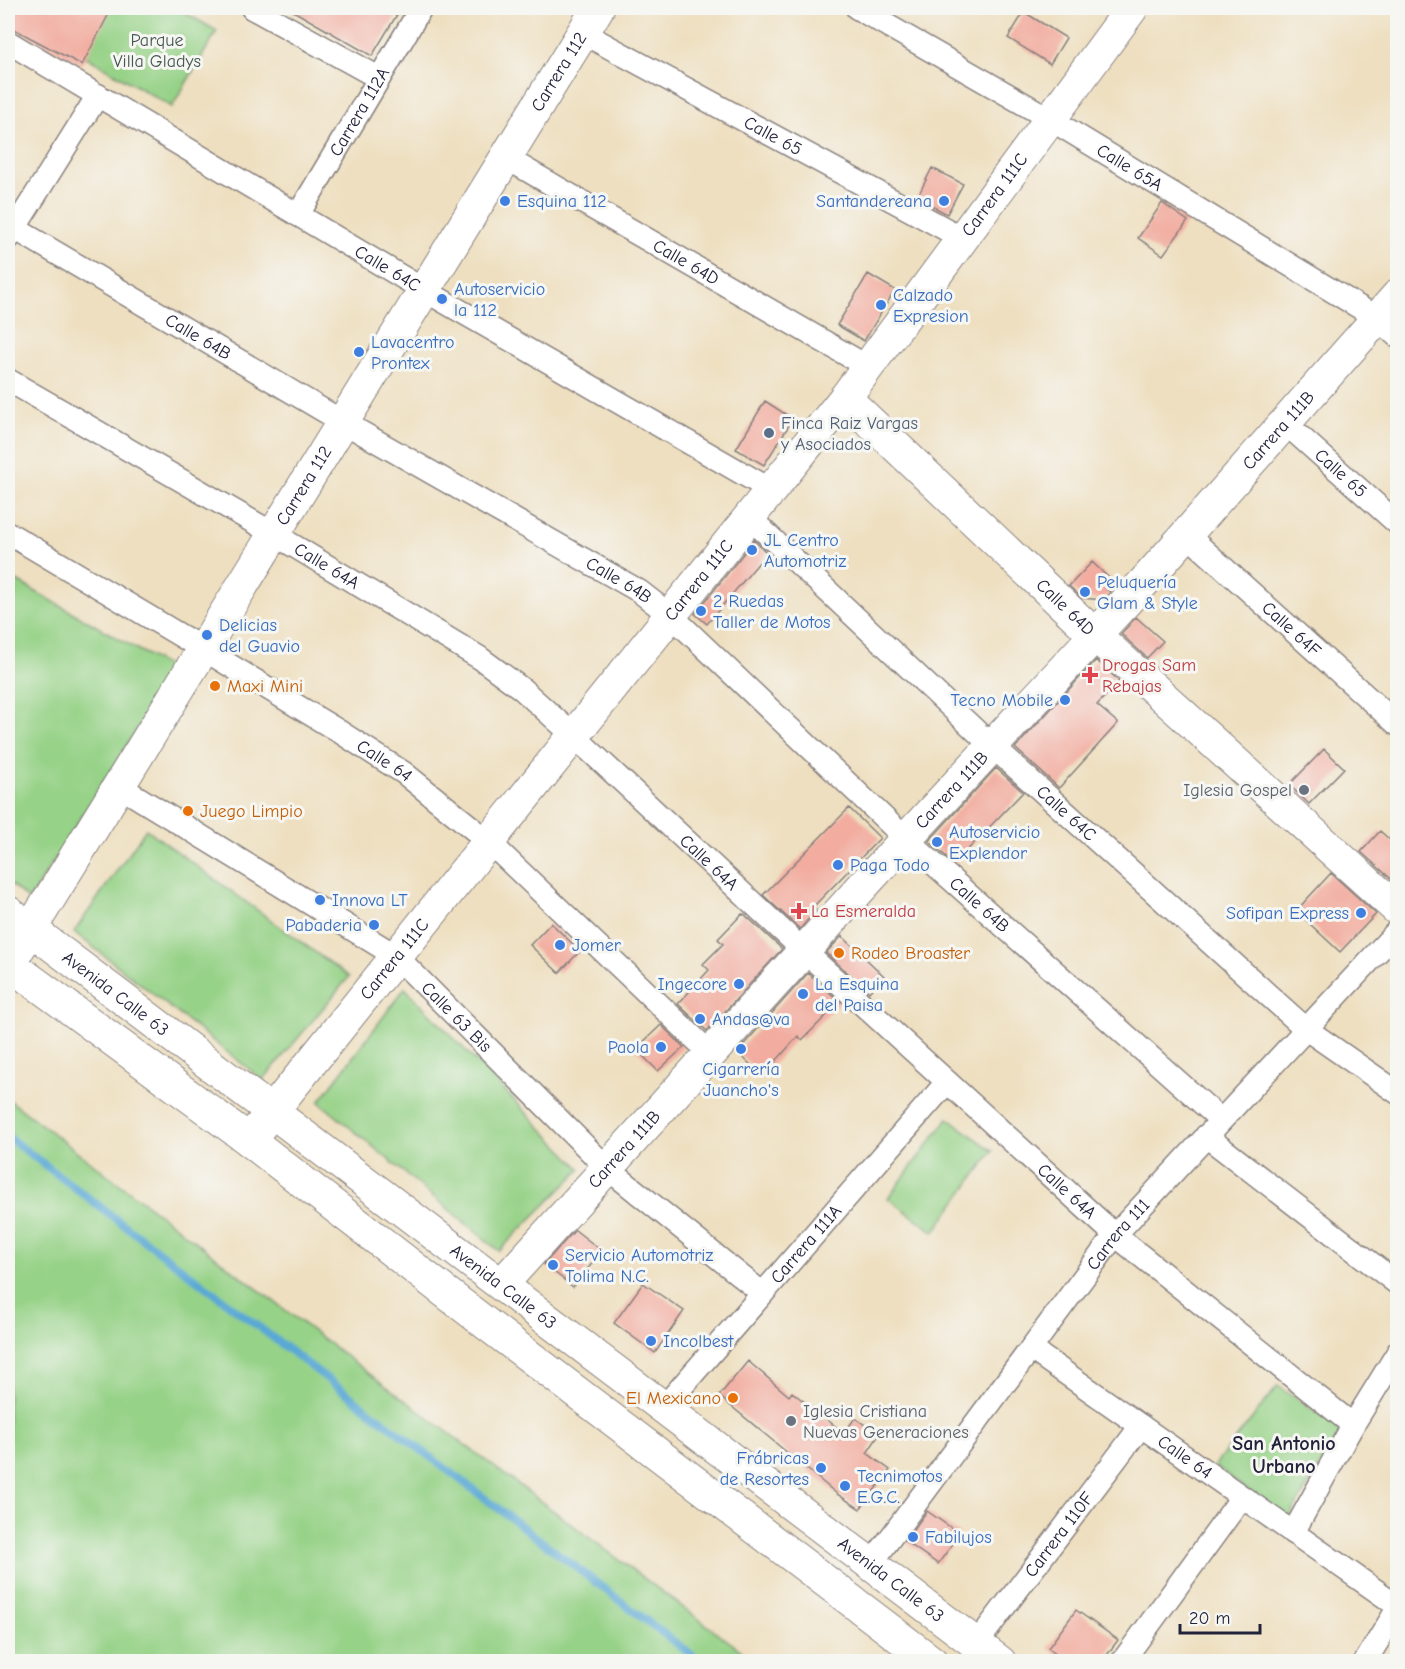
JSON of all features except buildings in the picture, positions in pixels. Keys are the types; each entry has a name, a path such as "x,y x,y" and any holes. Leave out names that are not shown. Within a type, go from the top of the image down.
{"main road":[{"name":"Carrera 111C","path":"249,1140 844,398 1132,8"},
{"name":"Carrera 112","path":"8,963 19,921 119,786 590,20"},
{"name":"Carrera 111B","path":"502,1284 906,839 1095,635 1285,423 1387,327 1398,295"},
{"name":"Calle 64D","path":"844,398 1095,635 1398,910"},
{"name":"Avenida Calle 63","path":"19,921 989,1652"},
{"path":"8,963 249,1140 493,1329 932,1662"}],"street":[{"path":"252,8 379,78"},
{"name":"Carrera 112A","path":"298,215 421,8"},
{"name":"Calle 65A","path":"857,8 1050,119 1387,327"},
{"name":"Calle 65","path":"590,20 962,238"},
{"name":"Calle 64C","path":"8,42 424,290 771,490"},
{"path":"11,233 98,95"},
{"name":"Calle 64D","path":"506,158 867,367"},
{"name":"Calle 64B","path":"11,233 639,591 670,615 1214,1128 1398,1284"},
{"name":"Calle 64A","path":"8,380 274,534 480,658 522,690 1115,1235 1353,1425"},
{"name":"Calle 65","path":"1285,423 1398,524"},
{"name":"Calle 64C","path":"749,517 992,746 1306,1029 1398,1093"},
{"name":"Calle 64","path":"8,533 340,732 404,773 488,841 711,1054"},
{"name":"Calle 64F","path":"1186,534 1398,725"},
{"name":"Calle 63 Bis","path":"119,786 396,956 607,1168 762,1293"},
{"name":"Carrera 111","path":"872,1564 1115,1235 1398,930"},
{"name":"Carrera 111A","path":"664,1407 947,1082"},
{"name":"Calle 64","path":"1030,1349 1398,1607"},
{"path":"1293,1533 1353,1425 1398,1352"},
{"name":"Carrera 110F","path":"989,1652 1142,1426"},
{"path":"1122,1662 1242,1497"},
{"path":"1365,1662 1398,1607"}],"green space":[{"name":"Parque Villa Gladys","path":"8,8 177,8 217,31 172,107 8,11"},
{"path":"8,576 174,670 29,900 8,882"},
{"path":"146,829 349,977 263,1080 74,932"},
{"path":"405,988 581,1169 499,1251 319,1102"},
{"path":"8,1099 343,1354 755,1661 8,1661"},
{"path":"948,1118 993,1151 934,1232 888,1198"},
{"path":"1278,1386 1342,1430 1288,1519 1214,1466"}],"waterway":[{"path":"8,1137 701,1662"}],"place":[{"name":"Esquina 112","path":"505,201"},
{"name":"Santandereana","path":"944,201"},
{"name":"Autoservicio la 112","path":"442,299"},
{"name":"Calzado Expresion","path":"881,305"},
{"name":"Lavacentro Prontex","path":"359,352"},
{"name":"Finca Raiz Vargas y Asociados","path":"769,433"},
{"name":"JL Centro Automotriz","path":"752,550"},
{"name":"Peluquería Glam & Style","path":"1085,592"},
{"name":"2 Ruedas Taller de Motos","path":"701,611"},
{"name":"Delicias del Guavio","path":"207,635"},
{"name":"Drogas Sam Rebajas","path":"1090,675"},
{"name":"Maxi Mini","path":"215,686"},
{"name":"Tecno Mobile","path":"1065,700"},
{"name":"Iglesia Gospel","path":"1304,790"},
{"name":"Juego Limpio","path":"188,811"},
{"name":"Autoservicio Explendor","path":"937,842"},
{"name":"Paga Todo","path":"838,865"},
{"name":"Innova LT","path":"320,900"},
{"name":"La Esmeralda","path":"799,911"},
{"name":"Sofipan Express","path":"1361,913"},
{"name":"Pabaderia","path":"374,925"},
{"name":"Jomer","path":"560,945"},
{"name":"Rodeo Broaster","path":"839,953"},
{"name":"Ingecore","path":"739,984"},
{"name":"La Esquina del Paisa","path":"803,994"},
{"name":"Andas@va","path":"700,1019"},
{"name":"Paola","path":"661,1047"},
{"name":"Cigarrería Juancho's","path":"741,1049"},
{"name":"Servicio Automotriz Tolima N.C.","path":"553,1265"},
{"name":"Incolbest","path":"651,1341"},
{"name":"El Mexicano","path":"733,1398"},
{"name":"Iglesia Cristiana Nuevas Generaciones","path":"791,1421"},
{"name":"Frábricas de Resortes","path":"821,1468"},
{"name":"Tecnimotos E.G.C.","path":"845,1486"},
{"name":"Fabilujos","path":"913,1537"}],"district":[{"name":"San Antonio Urbano","path":"1284,1454"}]}
